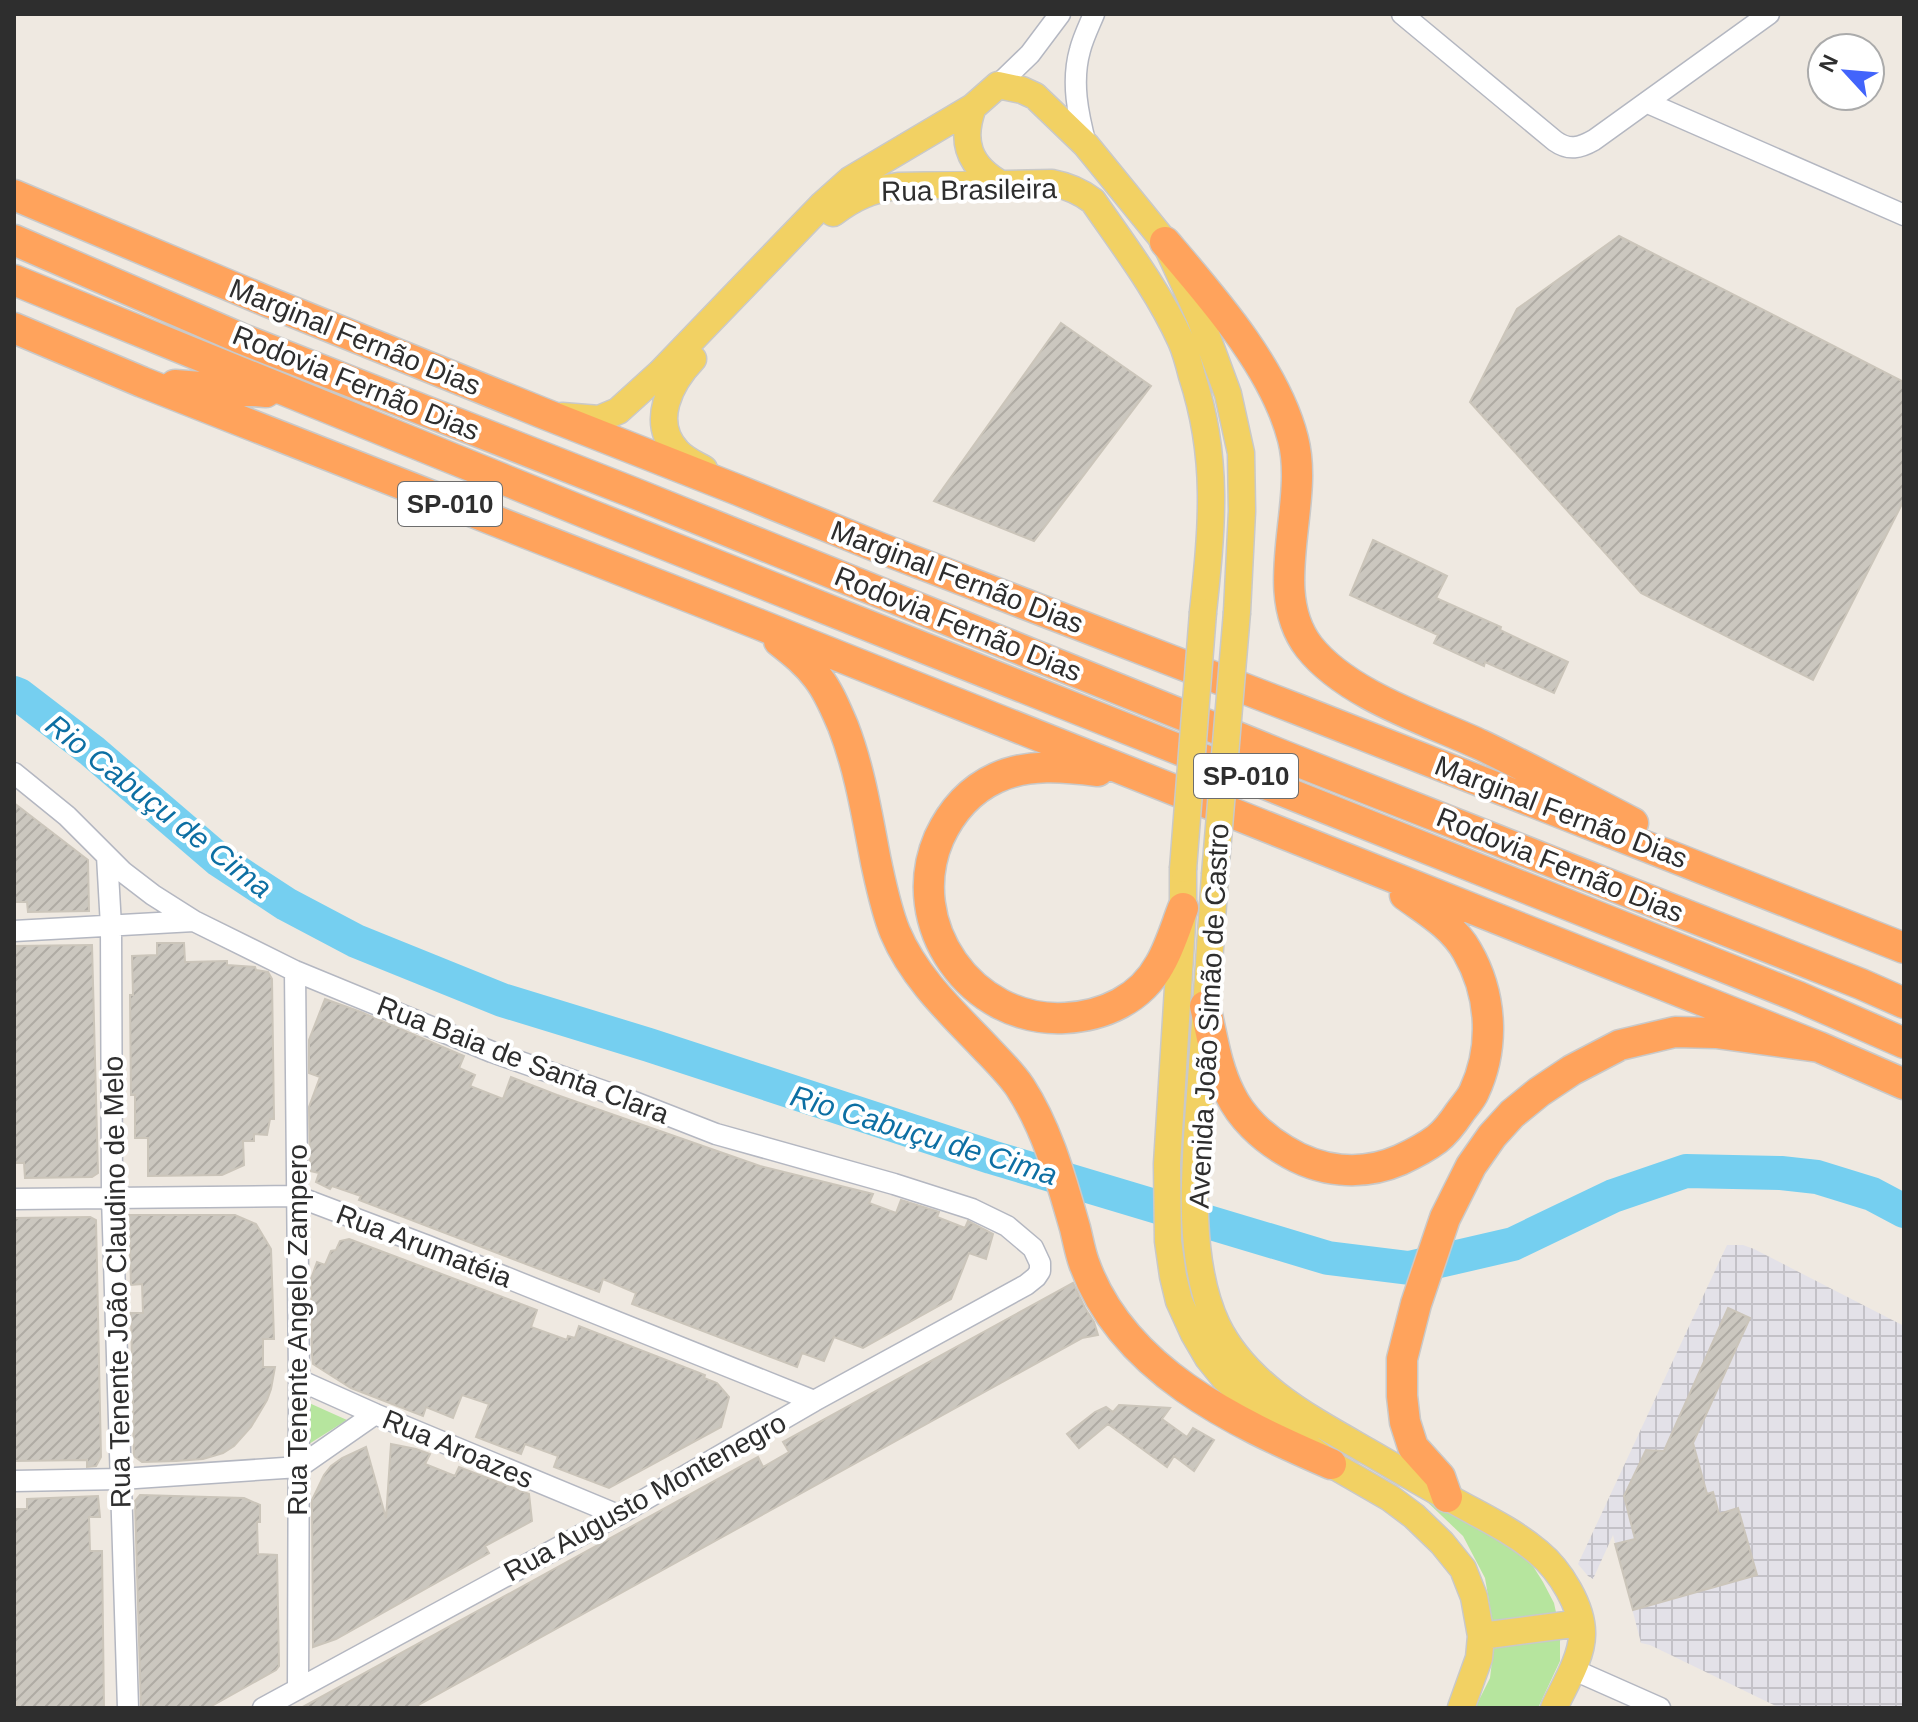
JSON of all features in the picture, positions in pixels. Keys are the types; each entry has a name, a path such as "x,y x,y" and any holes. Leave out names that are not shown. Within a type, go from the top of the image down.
{"highway":[{"name":"Marginal Fernão Dias","path":"14,195 266,301 880,548 1904,948"},
{"name":"Rodovia Fernão Dias","path":"14,240 240,338 1904,1003"},
{"path":"1165,242 1220,307 1263,370 1282,406 1294,440 1297,465 1289,595 1296,621 1308,645 1336,674 1411,715 1480,745 1673,843 1689,863"},
{"name":"Rodovia Fernão Dias","path":"14,280 615,525 1799,997 1904,1043"},
{"name":"SP-010","path":"14,328 142,382 1819,1047"},
{"path":"142,382 296,395"},
{"path":"634,493 880,548"},
{"path":"758,624 804,661 820,680 835,707 861,786 895,932 924,981 1019,1086 1040,1122 1061,1179 1087,1269 1105,1307 1125,1333 1160,1367 1200,1397 1270,1437 1331,1464"},
{"path":"1135,775 1070,768 1027,769 998,777 959,804 933,852 930,873 930,911 940,939 959,972 977,990 1000,1004 1051,1019 1083,1017 1131,998 1150,981 1162,961 1183,908"},
{"path":"1205,1006 1221,1073 1230,1095 1247,1120 1274,1144 1300,1160 1329,1169 1362,1171 1389,1164 1440,1138 1474,1092 1485,1059 1489,1032 1487,1006 1478,974 1467,950 1439,919 1357,863"},
{"path":"1447,1497 1440,1477 1413,1447 1405,1422 1402,1359 1416,1304 1445,1218 1471,1166 1512,1114 1561,1077 1620,1045 1675,1032 1716,1033 1819,1047 1904,1084"}],"main road":[{"name":"Rua Brasileira","path":"545,414 599,419 618,411 660,373 831,196 850,180 973,107 998,85"},
{"path":"998,85 1035,96 1086,145"},
{"path":"973,107 967,122 966,137 970,152 977,166 1001,184"},
{"name":"Rua Brasileira","path":"1086,145 1165,242 1200,318 1228,394 1241,453 1242,511 1237,612"},
{"name":"Rua Brasileira","path":"738,490 678,453 665,428 665,406 673,384 684,369 831,214 854,198 898,186 1032,183 1067,186 1081,191 1093,201 1159,299 1182,342 1202,404 1211,468 1212,528 1203,612"},
{"name":"Avenida João Simão de Castro","path":"1203,612 1183,869 1167,1164 1168,1241 1179,1301 1208,1358 1225,1379 1259,1410 1331,1464 1390,1498 1414,1516 1463,1569 1474,1597 1481,1636 1479,1658 1461,1708"},
{"name":"Avenida João Simão de Castro","path":"1237,612 1205,1006 1195,1175 1198,1246 1206,1294 1218,1326 1242,1363 1266,1386 1290,1405 1510,1531 1542,1555 1561,1576 1574,1600 1581,1623"},
{"path":"1481,1636 1581,1623 1583,1637 1554,1708"}],"street":[{"name":"Rua Brasileira","path":"998,85 1030,54 1060,14"},
{"name":"Rua Brasileira","path":"1086,145 1078,113 1075,81 1079,51 1094,14"},
{"path":"1402,14 1555,141 1564,147 1578,148 1648,103 1769,14"},
{"path":"1648,103 1904,215"},
{"name":"Rua Baia de Santa Clara","path":"14,773 67,816 123,872 194,921 295,971 492,1052 716,1134 972,1209 1017,1232 1033,1248 1040,1271 1026,1285"},
{"name":"Rua Tenente João Claudino de Melo","path":"107,856 111,926 112,1197 128,1708"},
{"path":"14,931 194,921"},
{"name":"Rua Tenente Angelo Zampero","path":"295,971 298,1689"},
{"name":"Rua Arumatéia","path":"14,1199 296,1196 814,1401"},
{"name":"Rua Augusto Montenegro","path":"263,1708 618,1515 814,1401 1026,1285"},
{"name":"Rua Aroazes","path":"299,1380 618,1515"},
{"path":"14,1481 121,1479 299,1467 375,1414"},
{"path":"1572,1669 1660,1708"}],"shaded area":[{"path":"1727,1245 1754,1249 1904,1326 1904,1708 1780,1708 1641,1643 1613,1535 1593,1579 1578,1564"}],"green space":[{"path":"298,1398 347,1420 301,1449"},
{"path":"1421,1496 1503,1539 1531,1563 1543,1582 1554,1603 1560,1631 1560,1661 1538,1708 1475,1708 1490,1678 1495,1636 1485,1578 1463,1536"}],"building":[{"path":"1619,236 1904,382 1904,500 1813,680 1641,593 1470,402 1517,309"},
{"path":"1061,323 1151,386 1034,541 934,501"},
{"path":"1373,540 1447,576 1436,598 1568,662 1554,693 1434,643 1438,635 1350,595"},
{"path":"14,803 88,860 89,911 28,912 27,902 14,902"},
{"path":"157,943 184,943 185,962 227,961 227,965 255,967 256,970 268,972 272,979 274,1119 270,1119 267,1135 254,1134 254,1141 243,1141 244,1165 222,1175 148,1176 148,1138 135,1138 135,1095 131,1095 132,956 157,955"},
{"path":"92,945 98,1173 92,1177 25,1178 24,1163 14,1163 14,946"},
{"path":"325,999 464,1056 459,1068 475,1075 470,1086 503,1099 511,1077 760,1166 873,1194 869,1203 896,1213 901,1200 939,1212 937,1217 965,1228 968,1221 993,1234 986,1259 969,1253 951,1299 863,1348 834,1337 824,1361 802,1353 797,1367 632,1304 636,1293 603,1279 599,1292 359,1200 361,1196 332,1186 330,1189 316,1182 319,1173 310,1171 309,1107 320,1077 309,1073 309,1040"},
{"path":"129,1215 235,1215 256,1224 271,1249 274,1339 263,1339 263,1367 275,1367 271,1389 251,1427 223,1453 203,1459 176,1461 142,1462 134,1456 131,1313 143,1313 142,1284 131,1285"},
{"path":"90,1217 96,1220 101,1457 96,1466 87,1467 87,1460 14,1461 14,1218"},
{"path":"349,1239 537,1310 531,1327 567,1340 568,1336 575,1338 579,1326 705,1375 704,1378 717,1383 729,1397 721,1427 609,1488 554,1467 558,1456 525,1444 521,1454 476,1437 489,1404 462,1395 453,1418 426,1407 423,1416 351,1388 313,1364 312,1355 311,1279 317,1262 325,1265 340,1241"},
{"path":"1073,1283 1098,1335 1082,1338 413,1708 301,1708 758,1457 763,1467 789,1452 783,1442"},
{"path":"1728,1308 1750,1318 1693,1443 1707,1494 1713,1492 1719,1514 1738,1508 1757,1575 1633,1610 1615,1544 1635,1539 1624,1496 1646,1450 1664,1451"},
{"path":"1119,1405 1170,1408 1162,1419 1187,1437 1193,1428 1214,1440 1194,1471 1174,1456 1167,1467 1108,1424 1079,1448 1067,1434 1095,1412 1106,1407 1113,1412"},
{"path":"391,1444 430,1454 425,1464 455,1476 459,1467 529,1494 532,1521 485,1546 489,1553 336,1639 313,1647 312,1500 331,1466 366,1447 386,1518"},
{"path":"140,1495 244,1498 260,1505 258,1554 277,1555 279,1666 208,1708 141,1708 135,1501"},
{"path":"98,1496 100,1517 89,1517 90,1551 102,1551 104,1708 17,1708 17,1703 14,1703 14,1509 27,1509 27,1499"}],"waterway":[{"name":"Rio Cabuçu de Cima","path":"14,693 92,751 219,860 286,904 356,941 502,1000 991,1157 1328,1258 1409,1268 1513,1244 1613,1196 1686,1171 1817,1177 1872,1194 1904,1211"}]}
